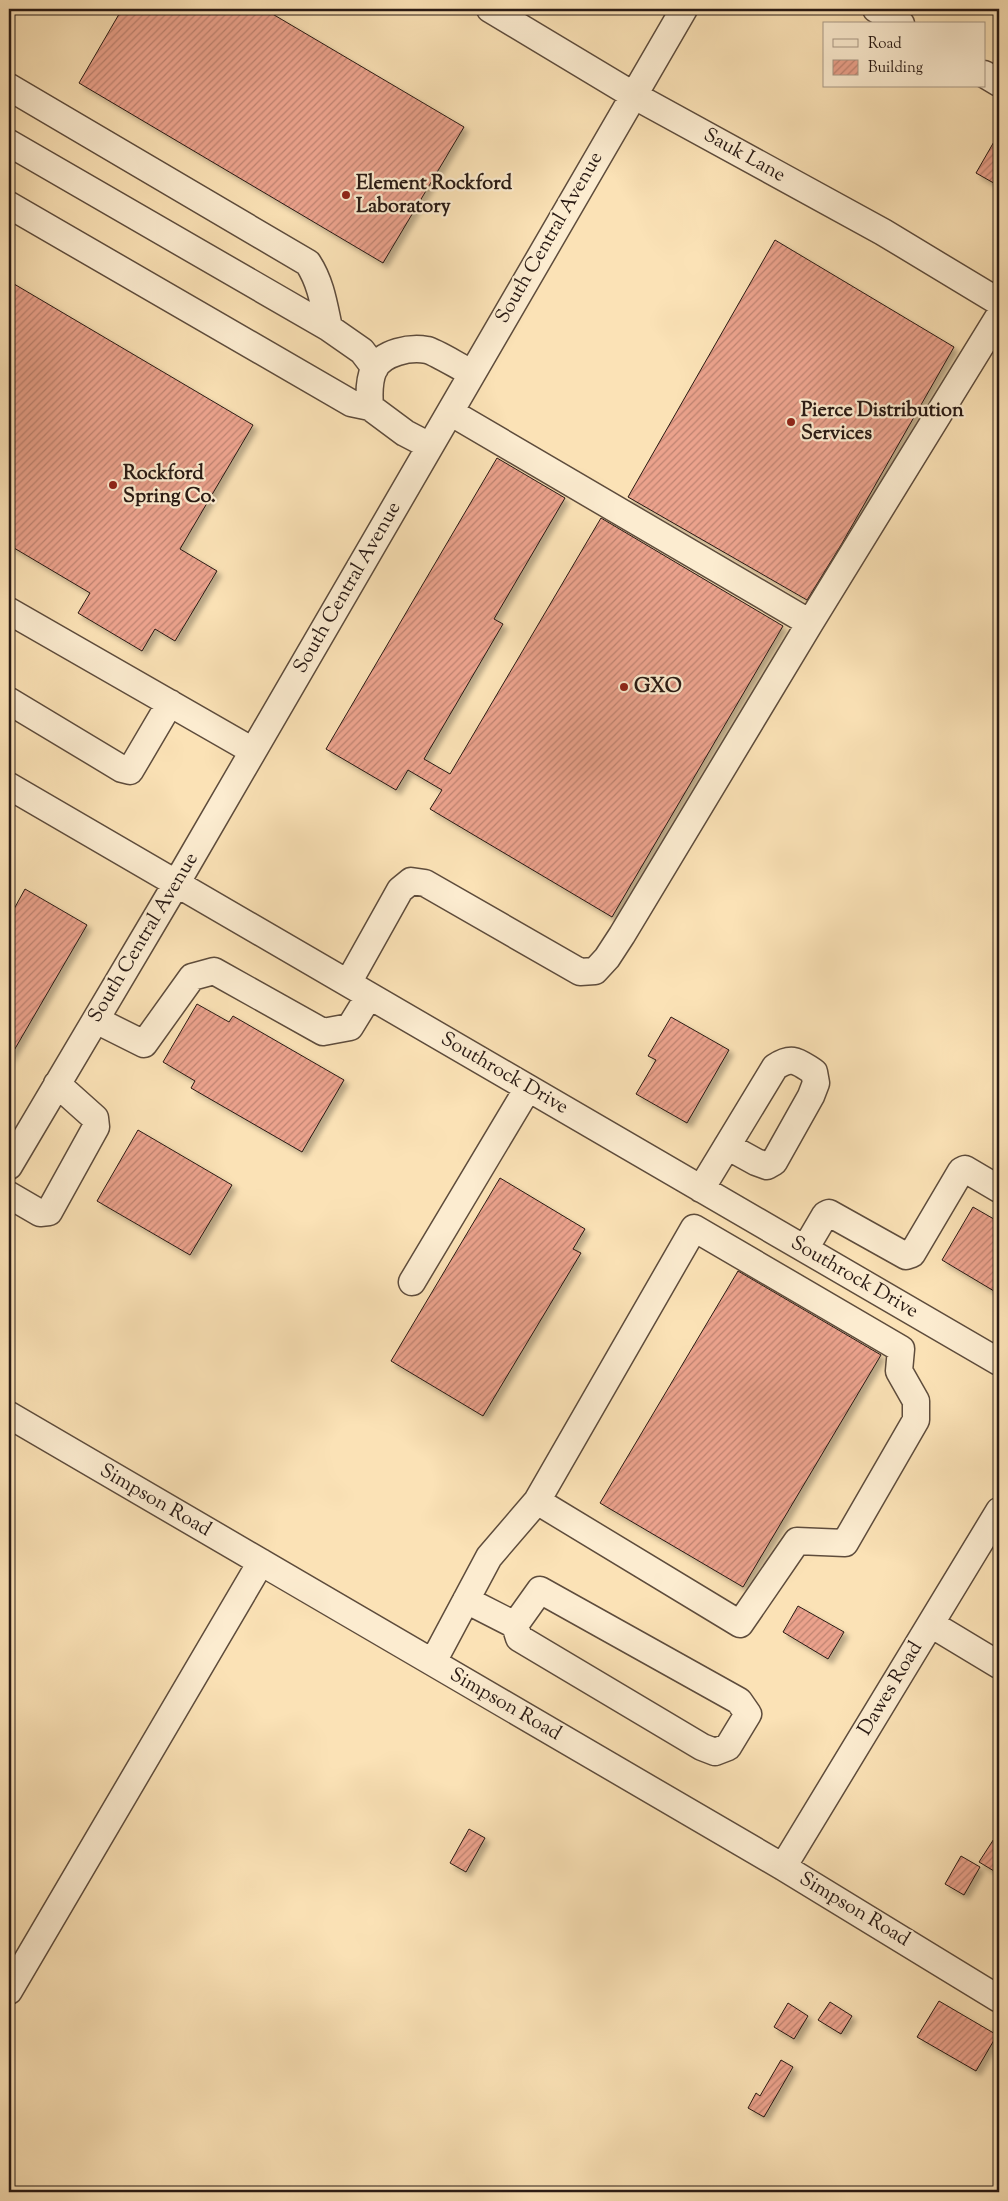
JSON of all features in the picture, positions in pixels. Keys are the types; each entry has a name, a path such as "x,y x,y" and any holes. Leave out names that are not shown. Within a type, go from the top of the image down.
{"street":[{"name":"Sauk Lane","path":"490,9 633,95 883,232 999,302"},
{"name":"South Central Avenue","path":"9,1166 176,884 684,9"},
{"path":"876,9 898,22"},
{"path":"986,75 999,83"},
{"path":"9,87 308,263 322,295 329,328"},
{"path":"9,143 329,328 362,351 375,368"},
{"path":"9,205 351,402 370,407 405,433 430,446"},
{"path":"96,1020 144,1044 192,977 214,971 323,1032 350,1027 358,990 400,890 411,880 425,883 580,972 595,971 607,958 622,935 810,623 999,316"},
{"path":"370,407 369,391 375,368 387,357 403,350 428,350 472,373"},
{"path":"450,412 810,623"},
{"path":"9,611 253,751"},
{"path":"9,701 122,769 130,771 170,704"},
{"name":"Southrock Drive","path":"9,786 999,1362"},
{"path":"9,1195 40,1213 49,1212 96,1127 95,1118 58,1084"},
{"path":"412,1282 528,1088"},
{"path":"702,1189 727,1146"},
{"path":"804,1249 825,1215 829,1213 906,1256 912,1254 961,1171 965,1169 999,1189"},
{"path":"433,1662 489,1557 537,1501 694,1228 901,1349 898,1372 916,1401 916,1420 845,1543 797,1541 740,1624 537,1501"},
{"name":"Simpson Road","path":"9,1415 784,1867 999,1999"},
{"name":"Dawes Road","path":"784,1867 999,1511"},
{"path":"9,1991 261,1562"},
{"path":"466,1600 515,1625 519,1638 702,1747 715,1752 728,1747 748,1714 739,1701 540,1590 515,1625"},
{"path":"931,1624 999,1665"}],"building":[{"name":"Element Rockford Laboratory","path":"122,9 264,9 464,127 383,263 79,83"},
{"path":"999,133 999,186 976,173"},
{"name":"Pierce Distribution Services","path":"775,240 954,347 841,545 807,600 628,497"},
{"name":"Rockford Spring Co.","path":"9,281 253,425 180,549 217,571 175,641 155,629 142,651 78,613 90,593 9,545"},
{"name":"GXO","path":"497,458 565,498 494,619 503,624 424,759 450,774 601,518 783,626 612,917 430,809 442,790 408,770 396,790 326,749"},
{"path":"25,889 87,925 9,1059 9,918"},
{"path":"197,1004 229,1022 233,1016 344,1080 302,1152 191,1088 195,1081 163,1062"},
{"path":"671,1017 729,1050 687,1123 636,1094 656,1060 648,1056"},
{"path":"138,1130 232,1185 190,1255 97,1201"},
{"path":"500,1178 585,1229 573,1249 581,1253 483,1416 391,1361"},
{"path":"973,1207 999,1222 999,1294 942,1260"},
{"path":"738,1271 881,1355 743,1587 600,1503"},
{"path":"798,1606 844,1632 828,1659 783,1632"},
{"path":"469,1829 485,1838 466,1872 450,1863"},
{"path":"999,1831 999,1863 994,1871 979,1862"},
{"path":"961,1856 980,1867 964,1895 945,1884"},
{"path":"939,2001 997,2035 976,2071 917,2037"},
{"path":"830,2002 852,2016 841,2034 818,2020"},
{"path":"788,2003 808,2016 794,2039 774,2027"},
{"path":"781,2060 793,2067 764,2117 748,2108 756,2093 760,2096"}],"place":[{"name":"Element Rockford Laboratory","path":"346,195"},
{"name":"Pierce Distribution Services","path":"791,422"},
{"name":"Rockford Spring Co.","path":"113,485"},
{"name":"GXO","path":"624,687"}]}
